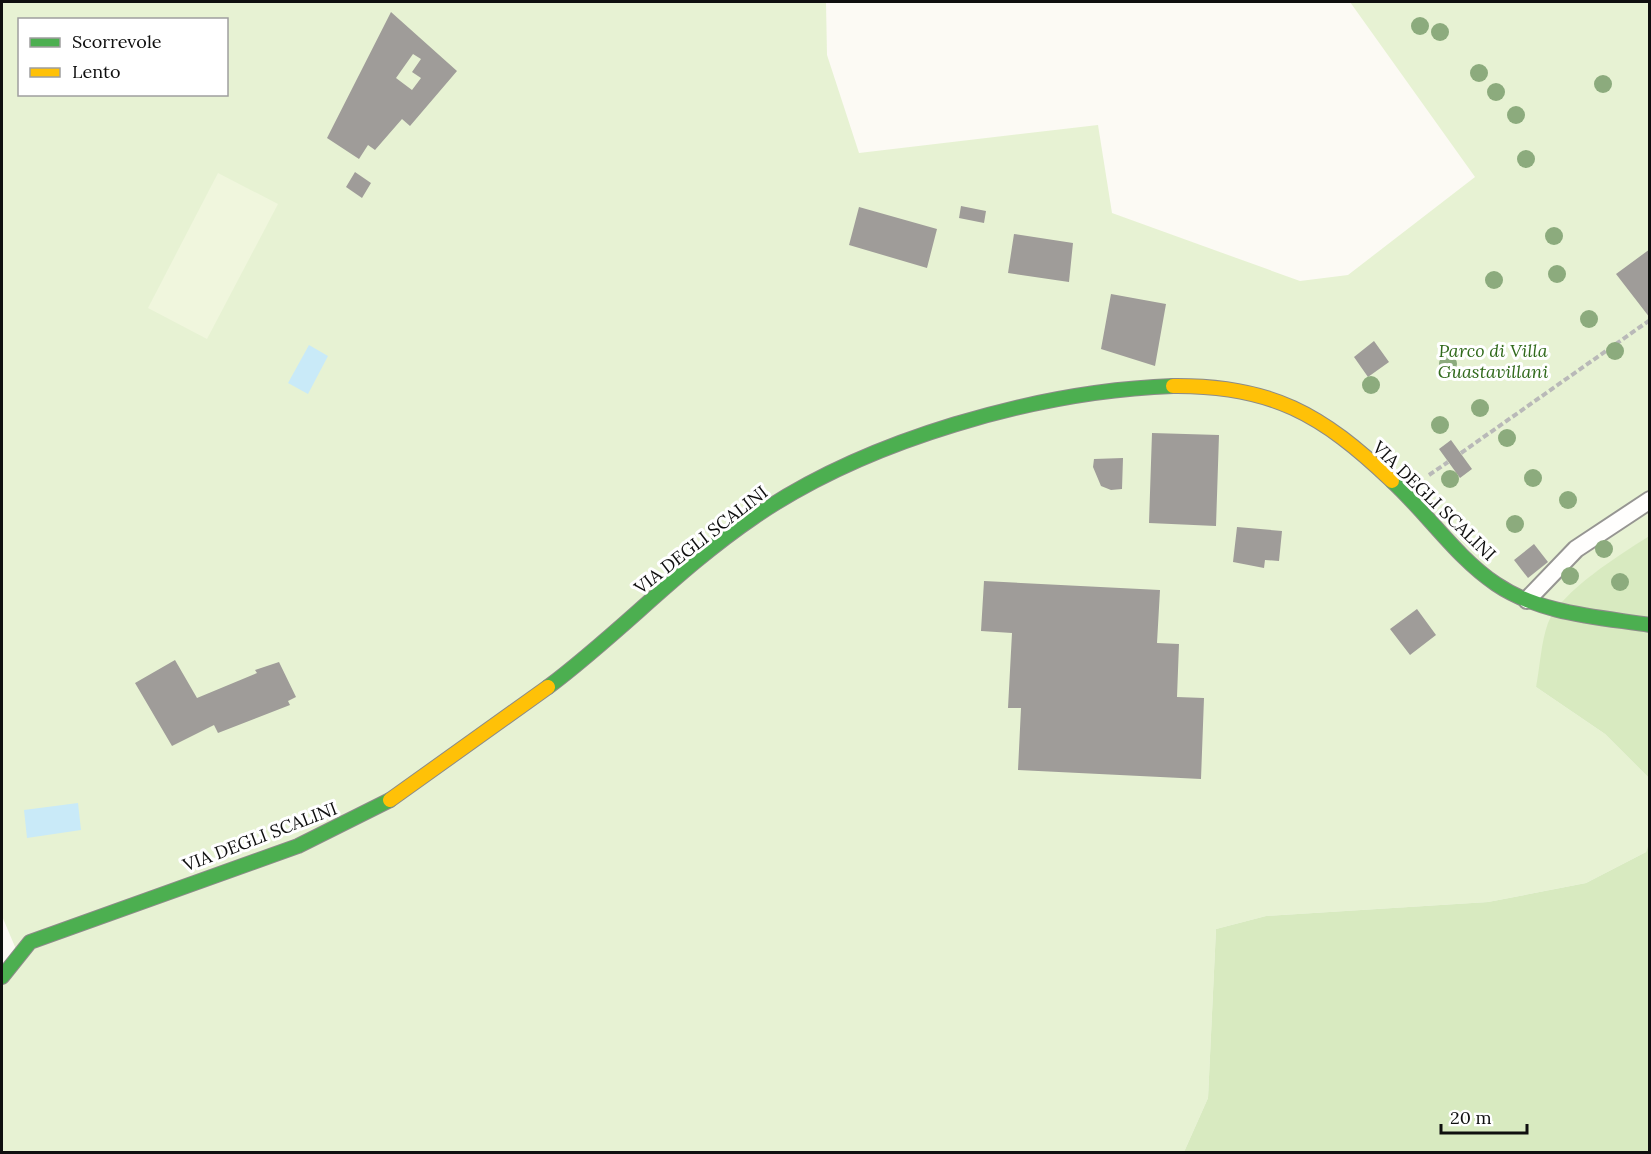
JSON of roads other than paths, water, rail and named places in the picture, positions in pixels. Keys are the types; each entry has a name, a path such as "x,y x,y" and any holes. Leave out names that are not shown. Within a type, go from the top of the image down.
{"street":[{"name":"VIA DEGLI SCALINI","path":"2,977 18,954 30,942 298,846 409,789 573,668 708,554 776,502 841,467 923,435 1056,400 1126,390 1221,387 1281,400 1322,422 1405,493 1485,576 1504,589 1527,600 1650,625"}],"lane":[{"path":"1527,600 1576,549 1650,500"}],"water":[{"path":"309,345 328,356 308,394 288,383"},
{"path":"78,803 81,830 27,838 24,810"}],"park label":[{"name":"Parco di Villa Guastavillani","path":"1493,361"}]}
